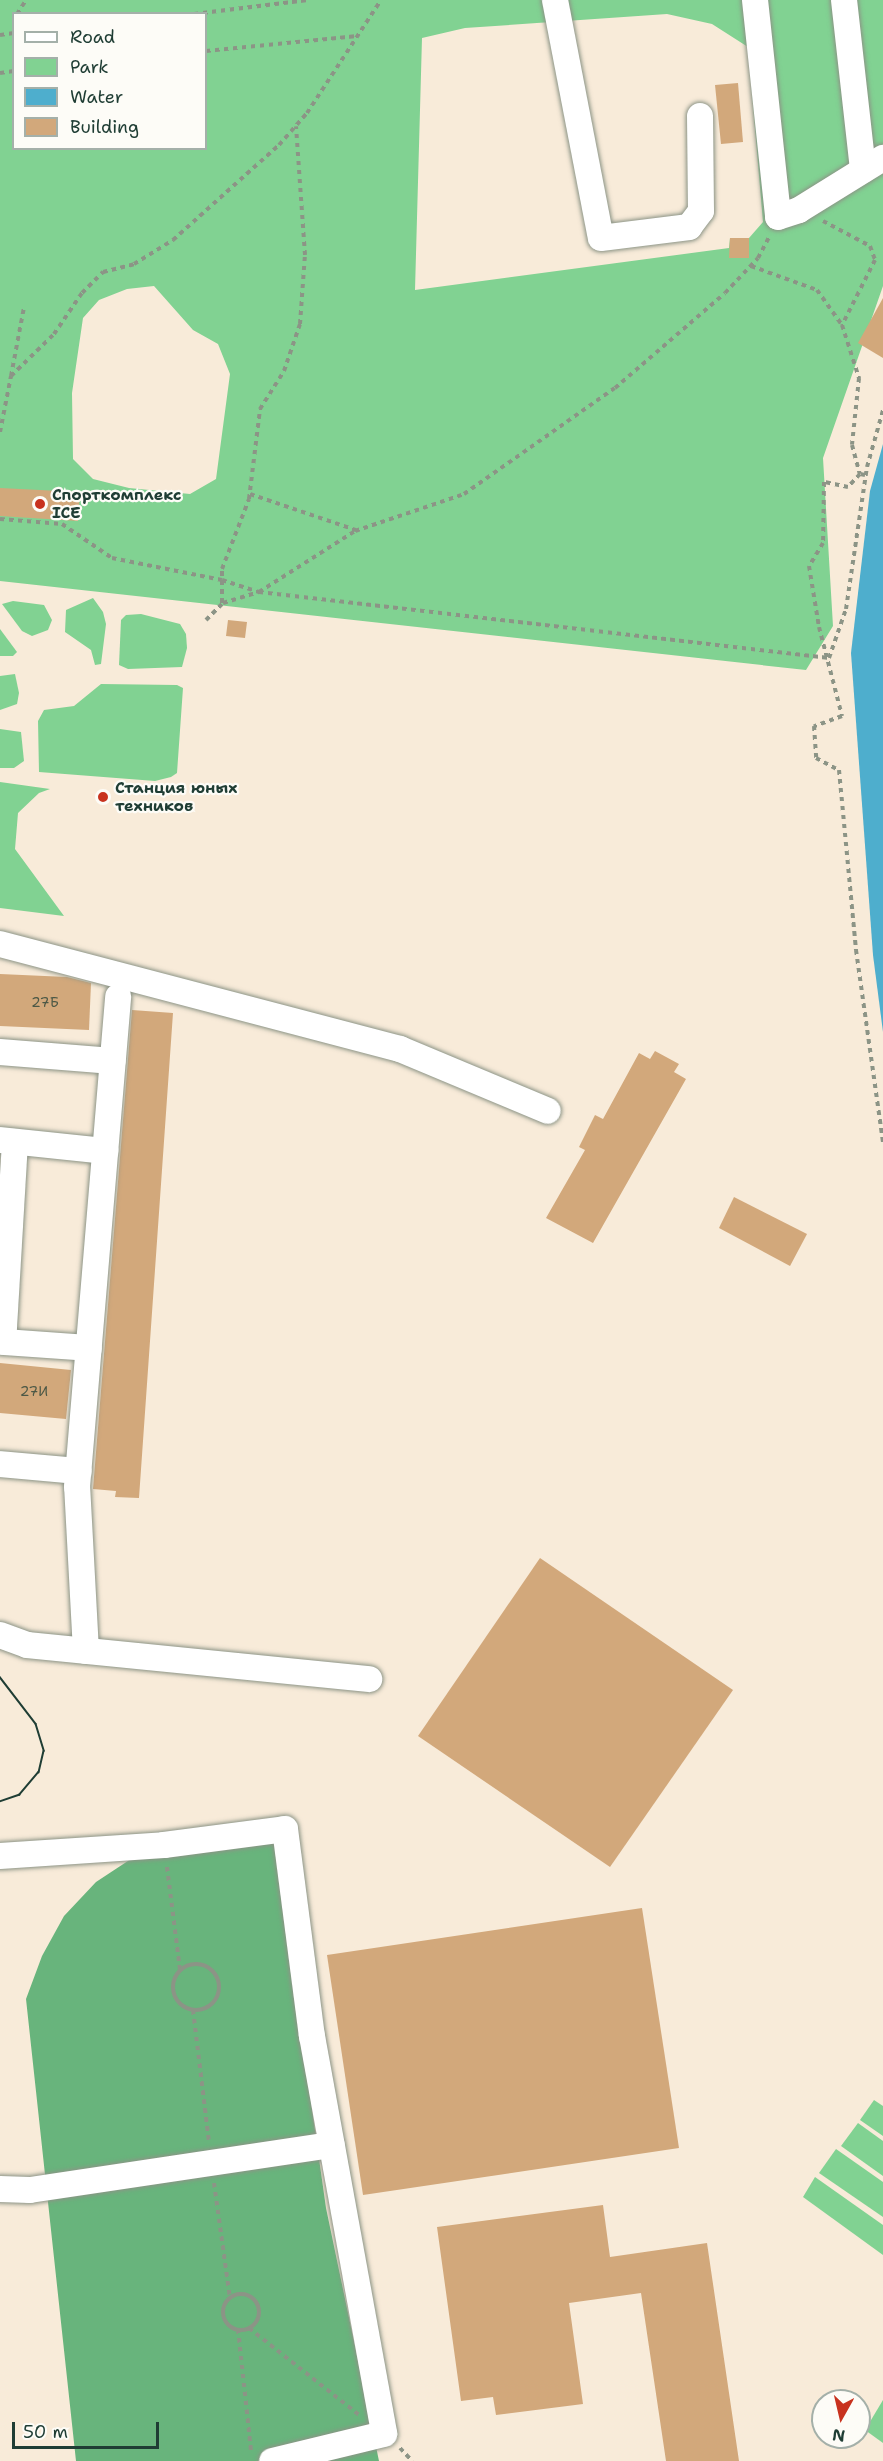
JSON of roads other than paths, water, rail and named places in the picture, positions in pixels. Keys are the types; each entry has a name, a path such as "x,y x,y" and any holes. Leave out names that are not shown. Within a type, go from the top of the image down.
{"street":[{"path":"555,0 601,238 689,227 701,211 700,116"},
{"path":"754,0 789,214 873,164 844,0"},
{"path":"0,944 400,1049 549,1111"},
{"path":"86,1651 79,1471 118,997"},
{"path":"0,1052 113,1061"},
{"path":"89,1348 2,1342 7,1141 105,1151"},
{"path":"0,1464 79,1471"},
{"path":"0,1635 27,1645 369,1679"},
{"path":"0,1856 164,1845 285,1829 312,2036 384,2434 272,2461"},
{"path":"0,2189 30,2190 332,2145"}],"water":[{"path":"883,444 883,1032 873,955 851,653 870,491"}],"tram line":[{"path":"0,1677 36,1724 44,1751 39,1772 20,1795 0,1802"}],"place":[{"name":"Спорткомплекс ICE","path":"40,504"},
{"name":"Станция юных техников","path":"103,797"}]}
